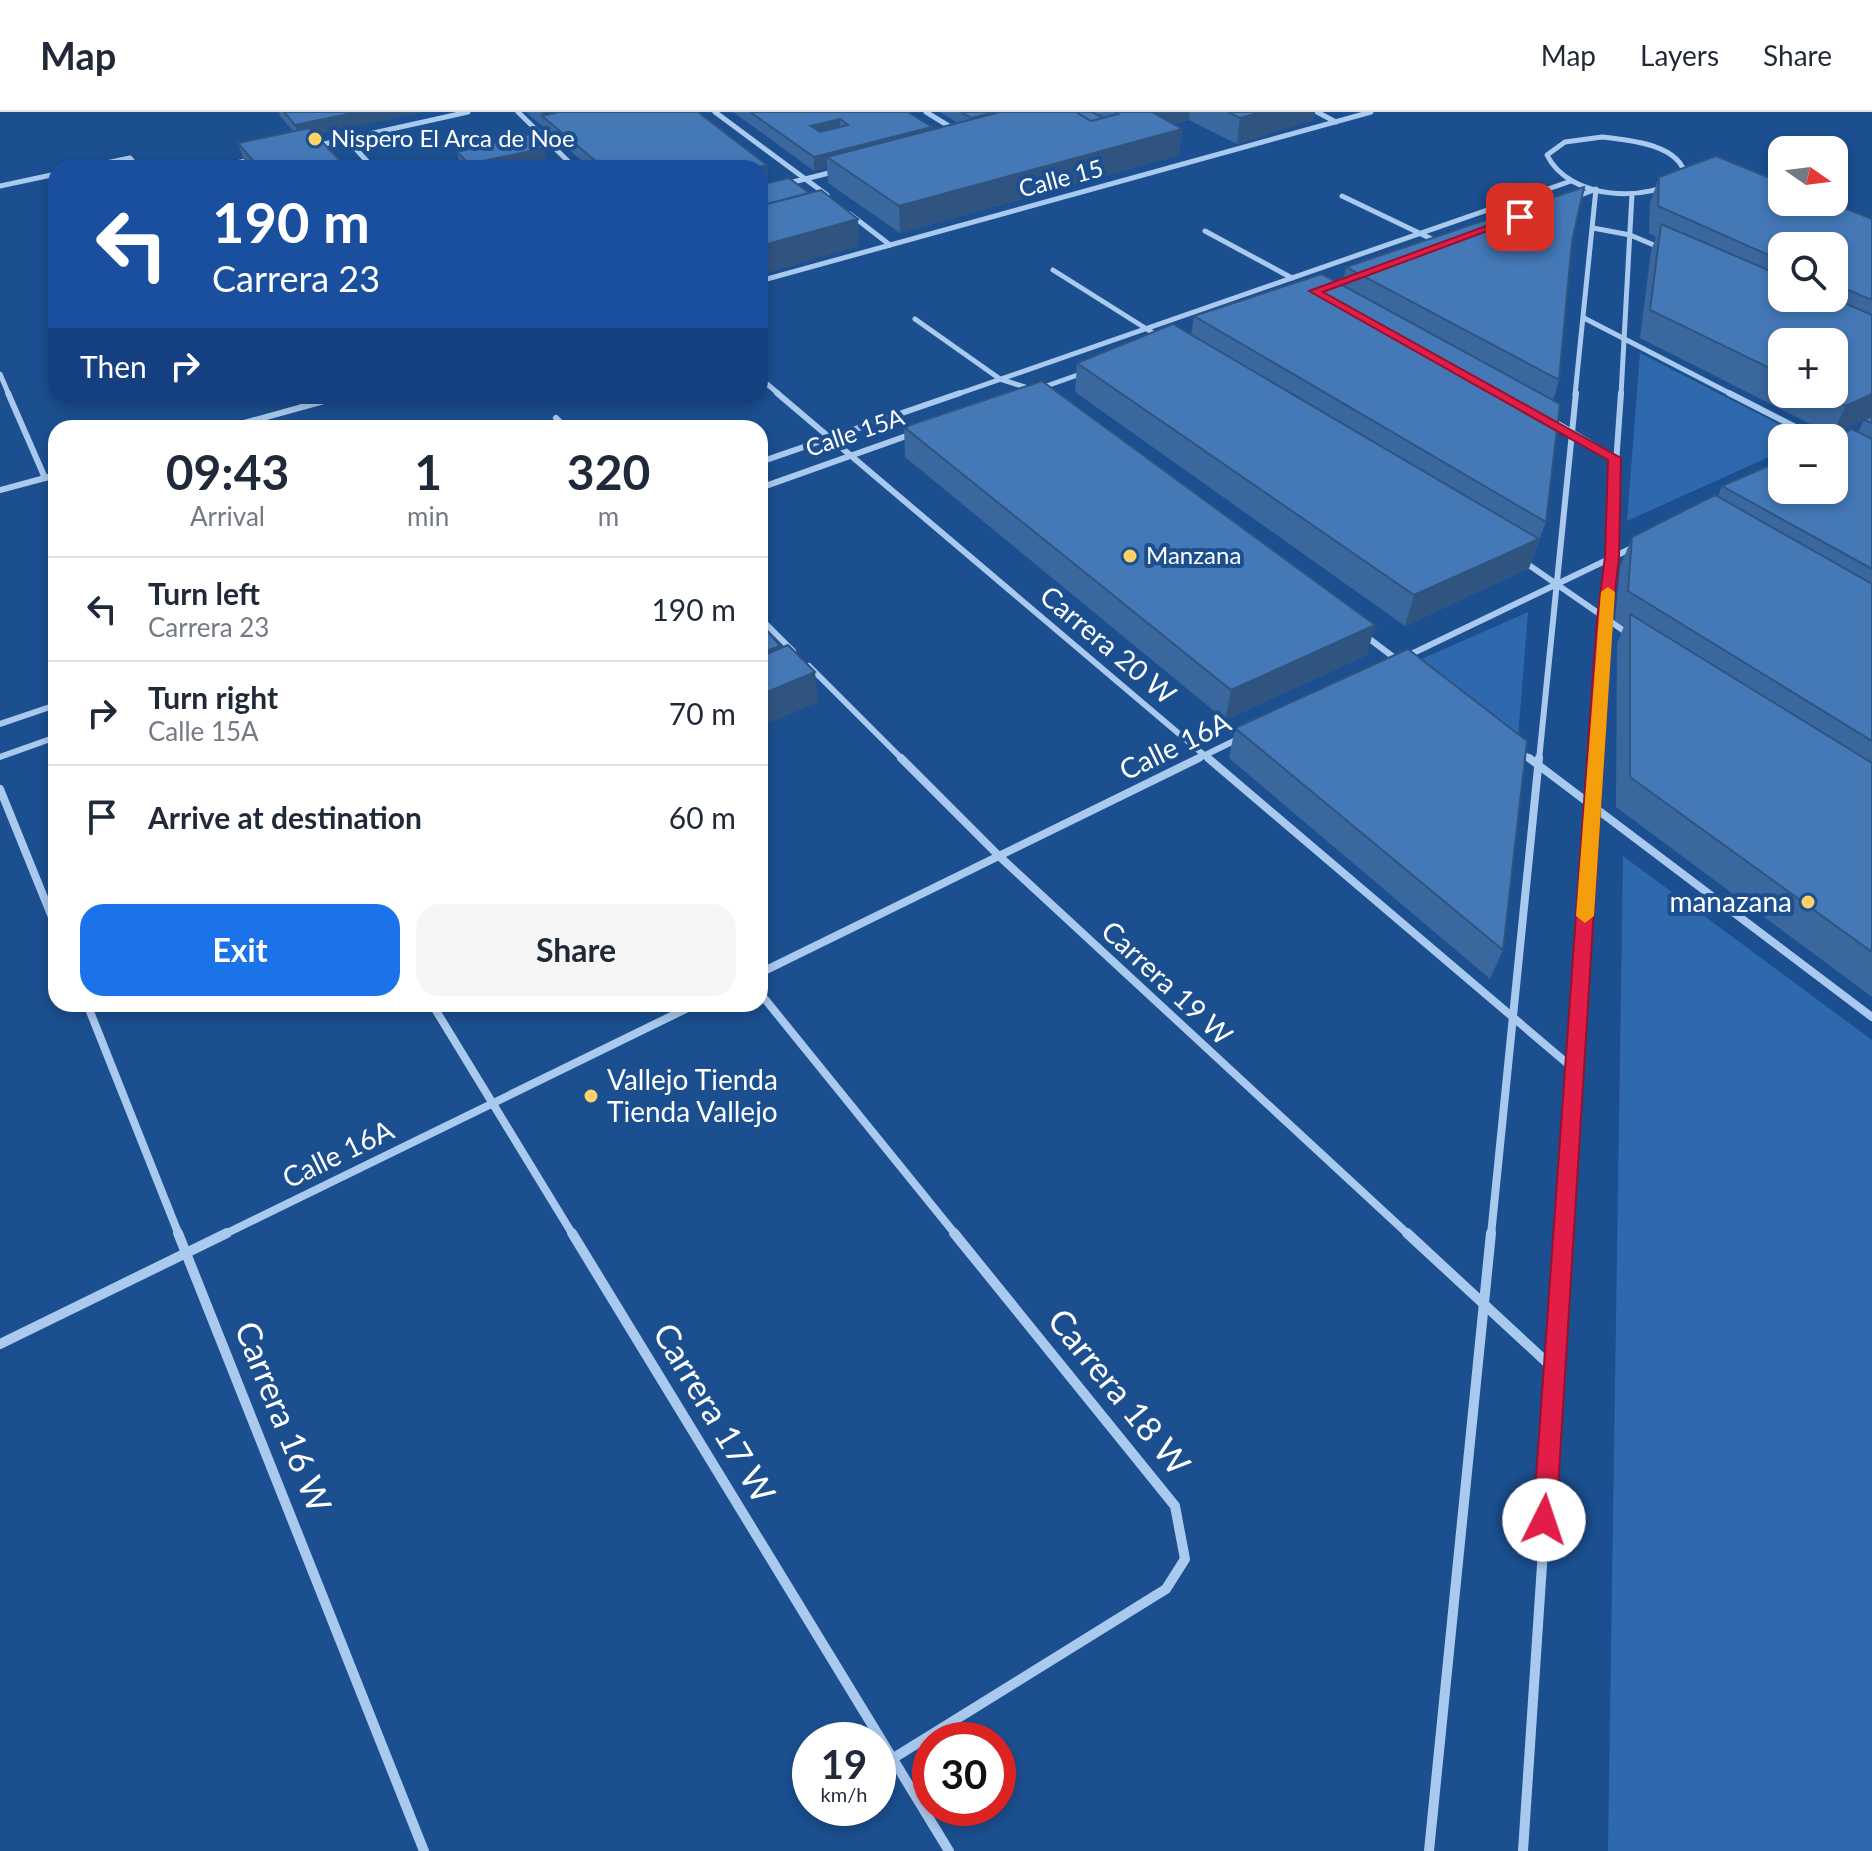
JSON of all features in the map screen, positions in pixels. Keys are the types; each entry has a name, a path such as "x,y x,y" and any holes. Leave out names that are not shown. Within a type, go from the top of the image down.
{"street":[{"path":"302,148 468,112"},
{"path":"518,112 567,160"},
{"path":"715,112 830,198"},
{"path":"926,112 968,137"},
{"path":"1317,112 1336,122"},
{"name":"Calle 15","path":"768,279 1371,112"},
{"path":"1684,168 1685,176 1668,189 1632,194 1596,189 1571,181 1548,164 1547,155 1564,141 1581,138 1645,144 1663,151 1684,168 1698,174"},
{"path":"347,139 366,160"},
{"path":"249,160 258,158"},
{"path":"775,187 850,168"},
{"path":"0,186 48,176"},
{"name":"Calle 15A","path":"768,459 1571,181"},
{"path":"1569,200 1596,189"},
{"path":"1429,1851 1559,583 1596,189"},
{"path":"1523,1851 1604,619 1612,557 1615,458 1632,194"},
{"path":"1342,196 1444,245 1430,251"},
{"path":"842,207 890,245"},
{"path":"1593,228 1630,235 1673,254"},
{"path":"1205,231 1303,285"},
{"path":"1053,270 1168,343 1153,348"},
{"path":"1584,318 1790,424"},
{"path":"915,319 1000,379 1034,391 1047,400"},
{"path":"1020,396 1094,369"},
{"path":"0,374 45,478"},
{"name":"Carrera 20 W","path":"768,385 1575,1070"},
{"path":"255,420 312,404"},
{"path":"1545,416 1615,458"},
{"name":"Calle 15A","path":"768,485 922,430"},
{"path":"0,490 48,477"},
{"path":"1384,667 1641,543"},
{"path":"1519,558 1559,583 1604,619 1645,644"},
{"name":"Carrera 19 W","path":"768,626 999,856 1554,1369"},
{"path":"1360,633 1411,670"},
{"path":"0,724 48,708"},
{"name":"Calle 16A","path":"768,969 1246,736"},
{"path":"0,757 48,740"},
{"path":"1513,746 1592,809 1872,1017"},
{"path":"0,789 48,907"},
{"name":"Carrera 18 W","path":"768,1003 1175,1506 1185,1559 1166,1589 896,1757"},
{"name":"Carrera 16 W","path":"90,1012 424,1851"},
{"name":"Carrera 17 W","path":"437,1012 869,1722"},
{"name":"Calle 16A","path":"0,1344 680,1012"},
{"name":"Carrera 17 W","path":"896,1765 949,1851"}],"shaded area":[{"path":"1640,353 1778,424 1768,424 1768,457 1627,521"},
{"path":"1528,612 1518,738 1417,661"},
{"path":"1623,856 1872,1040 1872,1851 1608,1851"}],"building":[{"path":"284,112 358,112 295,125"},
{"path":"559,112 698,112 760,160 594,160 542,116"},
{"path":"750,112 908,112 932,127 814,157","holes":["840,119 848,125 820,132 811,126"]},
{"path":"961,112 996,112 971,118"},
{"path":"1000,112 1076,112 1091,121 1118,114 1115,112 1152,112 1182,129 899,206 827,157"},
{"path":"1076,112 1092,112 1103,118 1091,121"},
{"path":"1228,112 1260,112 1240,118"},
{"path":"309,128 339,160 252,160 238,143"},
{"path":"531,134 544,148 488,160 465,160 457,152"},
{"path":"1716,156 1768,177 1768,216 1848,216 1848,210 1872,219 1872,300 1848,290 1848,232 1768,232 1768,255 1658,206 1659,177"},
{"path":"789,178 809,193 768,204 768,183"},
{"path":"1584,187 1572,242 1559,380 1346,267"},
{"path":"821,190 858,219 768,244 768,204"},
{"path":"1661,224 1768,270 1768,312 1848,312 1848,305 1872,315 1872,394 1848,405 1848,328 1768,328 1768,367 1650,310"},
{"path":"1322,274 1560,404 1546,522 1194,316"},
{"path":"1173,324 1539,539 1414,595 1077,363"},
{"name":"Manzana","path":"1042,381 1375,625 1231,690 904,427"},
{"path":"1852,429 1872,439 1872,569 1722,486 1768,466 1768,504 1848,504 1848,431"},
{"path":"1715,495 1872,584 1872,741 1628,591 1632,537"},
{"name":"manazana","path":"1630,614 1872,763 1872,952 1630,777"},
{"path":"768,632 780,646 768,650"},
{"path":"788,645 815,672 768,692 768,654"},
{"path":"1408,649 1527,741 1503,950 1235,728"}],"slow traffic":[{"path":"1585,916 1608,592"}],"place":[{"name":"Nispero El Arca de Noe","path":"315,139"},
{"name":"Manzana","path":"1130,556"},
{"name":"manazana","path":"1808,902"},
{"name":"Vallejo Tienda Tienda Vallejo","path":"591,1096"}],"route":[{"path":"1520,217 1314,291 1572,431 1615,458 1612,557 1604,619 1544,1520"}]}
